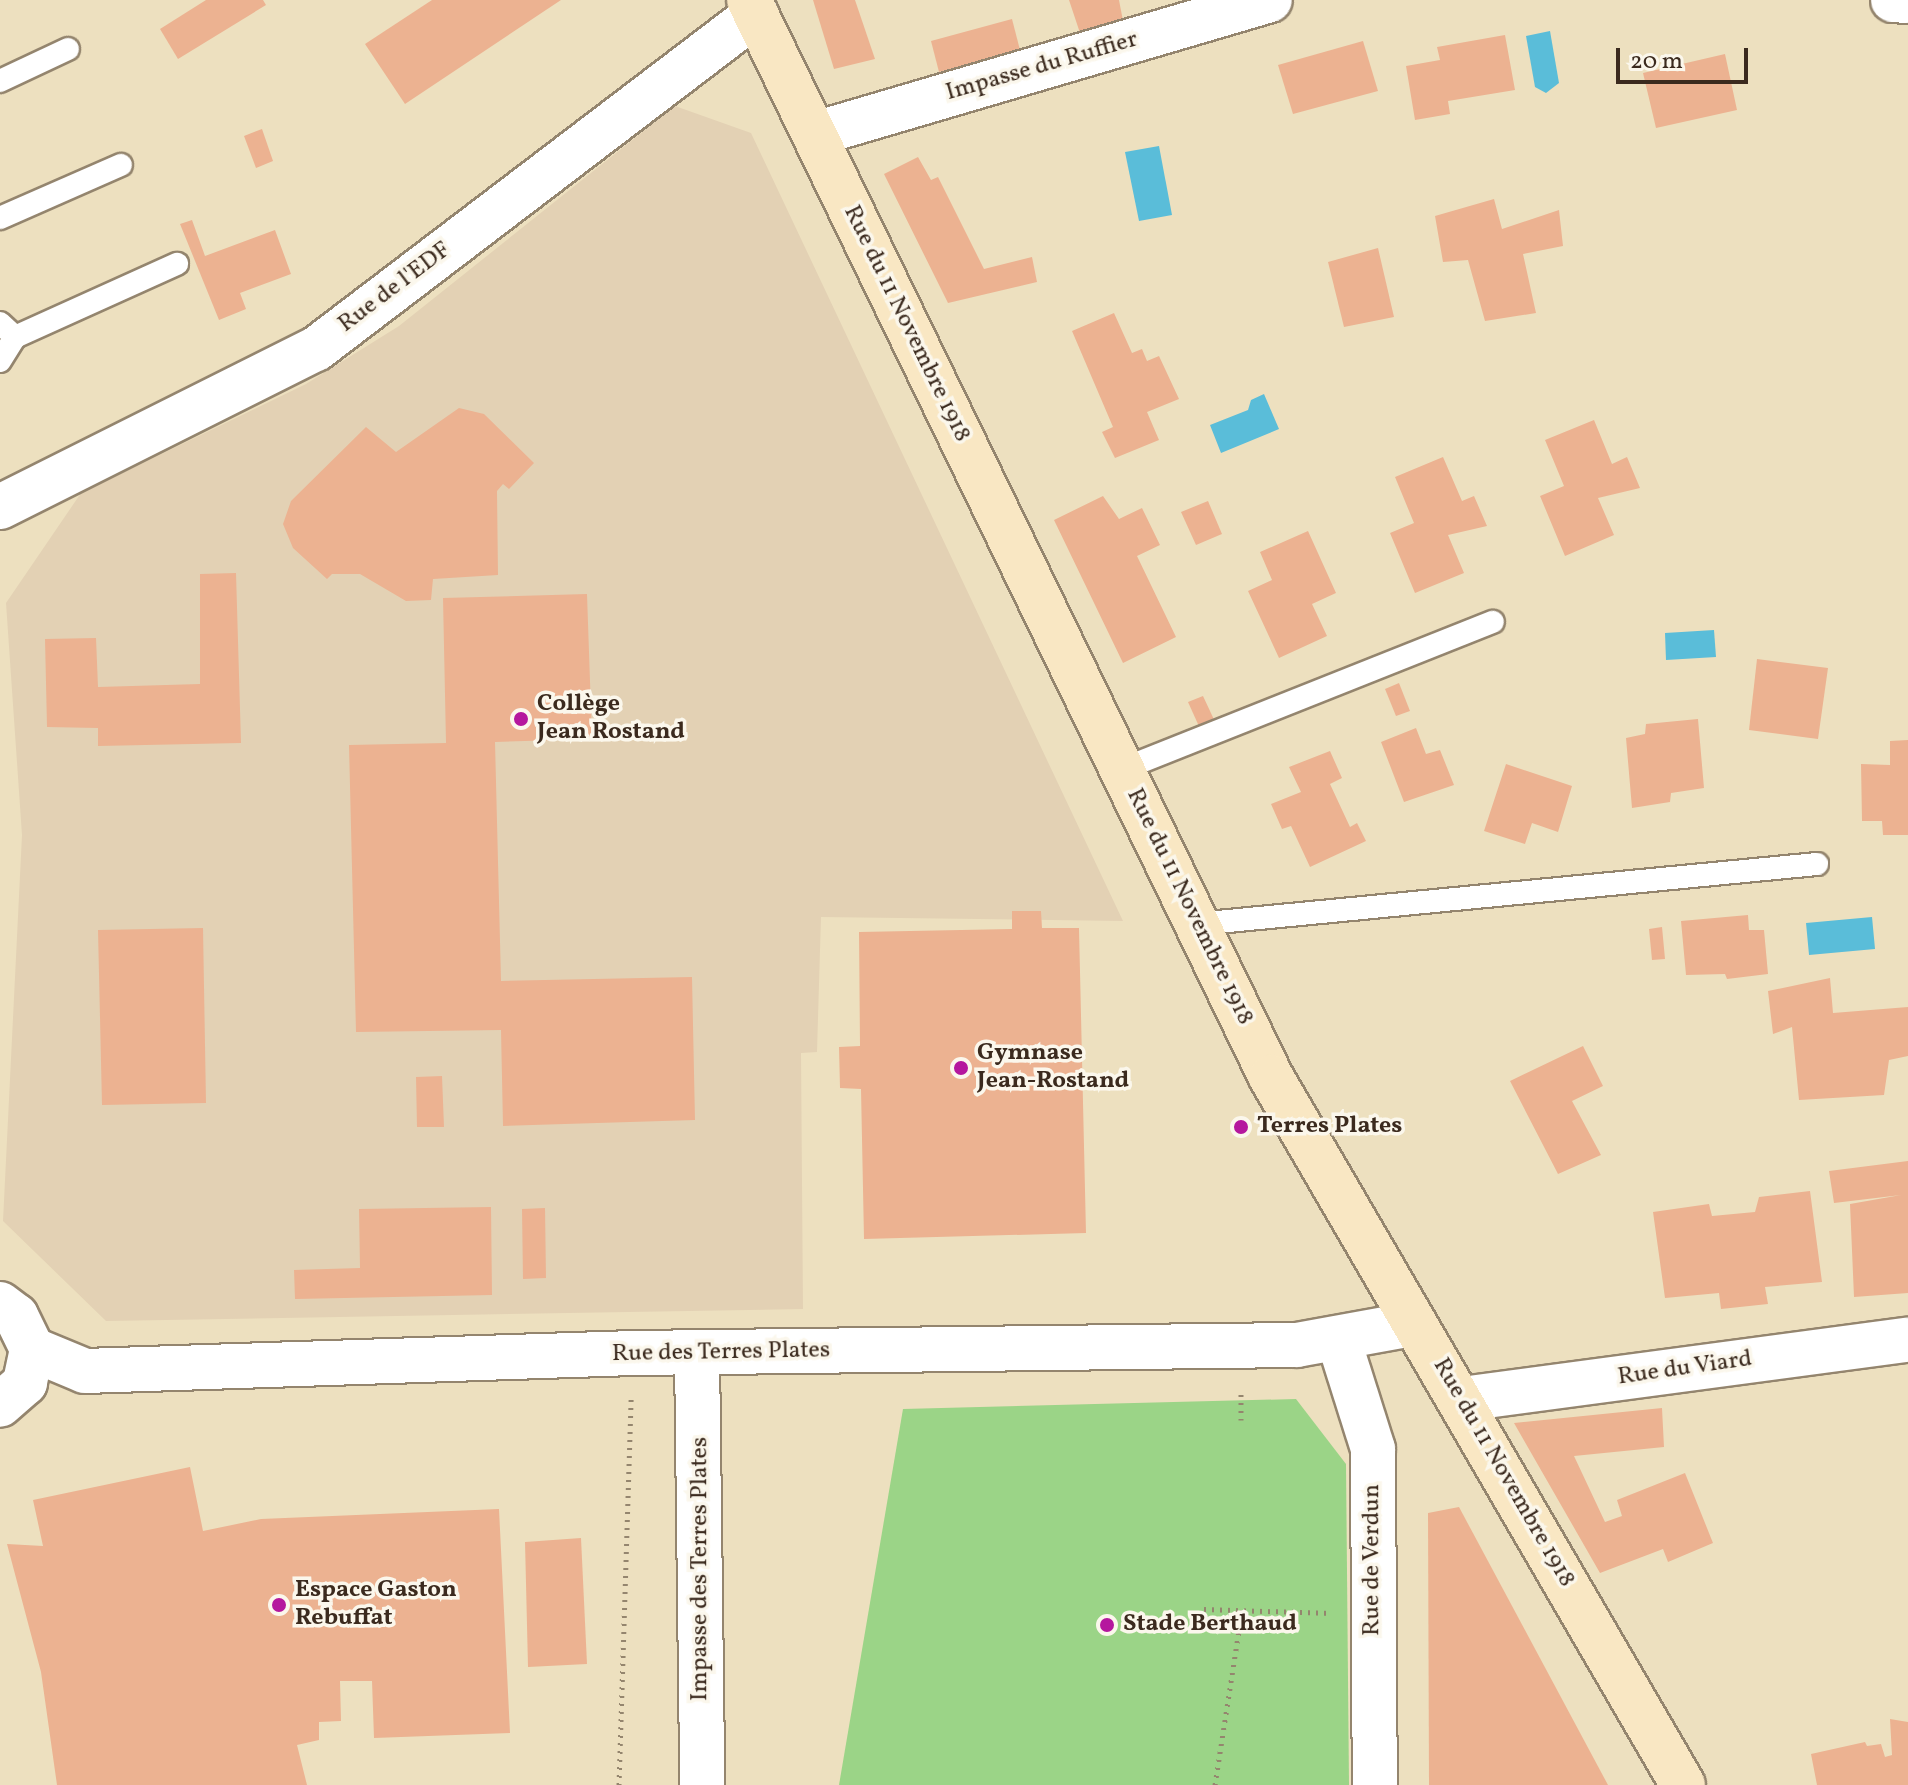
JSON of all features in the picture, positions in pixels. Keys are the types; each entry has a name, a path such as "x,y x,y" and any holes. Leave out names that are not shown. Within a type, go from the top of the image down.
{"main road":[{"name":"Rue du 11 Novembre 1918","path":"753,7 1271,1077 1412,1324 1463,1399 1683,1785"}],"street":[{"name":"Impasse du Ruffier","path":"815,134 1270,0"},
{"path":"1893,0 1908,1"},
{"name":"Rue de l'EDF","path":"1,504 316,349 753,7"},
{"path":"0,1304 27,1331 32,1349 25,1383 0,1405"},
{"name":"Rue des Terres Plates","path":"32,1349 85,1371 632,1353 1339,1341 1412,1324"},
{"name":"Rue du Viard","path":"1463,1399 1908,1340"},
{"name":"Rue de Verdun","path":"1339,1341 1373,1449 1375,1785"},
{"name":"Impasse des Terres Plates","path":"697,1352 702,1785"}],"lane":[{"path":"0,81 68,49"},
{"path":"0,218 121,165"},
{"path":"0,361 8,330 177,264"},
{"path":"1123,769 1493,622"},
{"path":"1197,924 1817,864"}],"path":[{"path":"619,1785 632,1353"},
{"path":"1204,1609 1373,1614"},
{"path":"1215,1785 1242,1610"}],"shaded area":[{"name":"Collège Jean Rostand","path":"675,106 751,133 1123,921 821,917 817,1052 801,1053 803,1309 106,1321 3,1221 22,835 6,603 81,493 306,384 399,326"}],"green space":[{"name":"Stade Berthaud","path":"1296,1399 1346,1464 1349,1785 839,1785 903,1409"}],"water":[{"path":"1550,31 1559,83 1546,93 1535,87 1526,36"},
{"path":"1159,146 1172,215 1139,221 1125,152"},
{"path":"1264,394 1279,429 1221,453 1210,425 1248,410 1251,400"},
{"path":"1714,630 1716,657 1666,660 1665,633"},
{"path":"1872,917 1875,949 1809,955 1806,923"}],"building":[{"path":"206,0 263,0 266,5 178,59 160,29"},
{"path":"432,0 561,0 405,104 365,44"},
{"path":"813,0 855,0 875,59 834,69"},
{"path":"1069,0 1119,0 1123,21 1080,33"},
{"path":"1012,19 1020,50 939,72 931,41"},
{"path":"1505,35 1515,90 1448,101 1450,114 1415,120 1406,66 1440,60 1437,47"},
{"path":"1363,41 1378,91 1293,114 1278,65"},
{"path":"1725,54 1737,110 1656,128 1643,73"},
{"path":"262,129 273,161 256,168 244,136"},
{"path":"918,157 931,180 938,177 984,269 1032,257 1037,282 948,303 884,174"},
{"path":"1494,199 1502,229 1559,210 1563,246 1523,254 1536,313 1485,321 1468,260 1443,262 1435,216"},
{"path":"192,220 205,256 275,230 291,274 240,293 246,309 219,320 180,224"},
{"path":"1378,248 1394,317 1344,327 1328,262"},
{"path":"1114,313 1132,353 1142,349 1147,361 1159,356 1179,399 1147,412 1159,440 1115,458 1102,432 1113,427 1072,331"},
{"path":"459,408 484,414 534,463 509,489 503,484 497,491 498,575 433,579 431,600 406,601 360,574 332,574 327,579 293,548 283,524 291,501 366,427 396,452"},
{"path":"1594,420 1612,464 1627,457 1640,488 1598,498 1614,535 1565,556 1540,496 1564,486 1545,440"},
{"path":"1443,457 1462,501 1474,496 1487,526 1448,535 1464,573 1415,593 1390,533 1414,523 1395,477"},
{"path":"1103,496 1119,519 1142,508 1160,545 1137,556 1176,637 1123,663 1054,520"},
{"path":"1208,501 1222,534 1196,545 1181,512"},
{"path":"1308,531 1336,593 1312,604 1327,636 1279,658 1248,591 1272,580 1260,552"},
{"path":"236,573 241,743 98,746 98,728 47,727 45,639 96,638 98,687 200,684 200,574"},
{"name":"Collège Jean Rostand","path":"587,594 592,739 495,742 501,981 692,977 695,1120 503,1126 501,1030 356,1032 349,745 446,743 443,598"},
{"path":"1757,659 1828,668 1818,739 1749,730"},
{"path":"1399,683 1410,711 1396,716 1385,689"},
{"path":"1203,696 1217,726 1202,733 1188,702"},
{"path":"1698,719 1704,788 1671,793 1670,802 1632,808 1626,738 1645,734 1646,724"},
{"path":"1416,728 1426,754 1440,750 1454,785 1404,802 1381,742"},
{"path":"1908,740 1908,835 1883,835 1882,821 1862,821 1861,764 1890,765 1890,741"},
{"path":"1330,751 1342,778 1330,784 1350,827 1357,823 1366,841 1310,867 1291,826 1282,829 1271,804 1301,792 1289,767"},
{"path":"1506,764 1572,786 1558,832 1532,823 1525,844 1484,831"},
{"name":"Gymnase Jean-Rostand","path":"1012,911 1041,911 1042,928 1079,928 1086,1233 864,1239 861,1089 840,1088 839,1047 860,1046 859,932 1012,929"},
{"path":"1748,915 1749,930 1764,930 1768,974 1727,979 1725,974 1686,975 1681,921"},
{"path":"1662,927 1665,959 1652,960 1649,929"},
{"path":"203,928 206,1103 102,1105 98,930"},
{"path":"1830,978 1833,1013 1908,1007 1908,1056 1889,1060 1884,1095 1799,1100 1792,1027 1773,1034 1768,991"},
{"path":"1583,1046 1603,1086 1572,1101 1601,1155 1558,1174 1510,1081"},
{"path":"442,1076 444,1127 417,1127 416,1077"},
{"path":"1908,1161 1908,1293 1854,1297 1850,1204 1901,1195 1834,1203 1829,1171"},
{"path":"1810,1191 1822,1282 1765,1287 1768,1304 1721,1309 1719,1293 1665,1298 1653,1212 1709,1204 1712,1216 1755,1212 1759,1197"},
{"path":"491,1207 492,1295 295,1299 294,1270 360,1268 359,1209"},
{"path":"545,1208 546,1278 523,1279 522,1209"},
{"path":"1662,1408 1664,1447 1574,1456 1605,1522 1622,1516 1617,1500 1685,1473 1713,1543 1668,1562 1663,1549 1600,1573 1514,1423"},
{"name":"Espace Gaston Rebuffat","path":"190,1467 203,1531 261,1519 499,1509 510,1733 374,1738 372,1681 340,1681 341,1721 319,1722 319,1740 297,1745 307,1785 57,1785 41,1672 7,1544 43,1546 33,1500"},
{"path":"1459,1507 1608,1785 1429,1785 1428,1513"},
{"path":"581,1538 587,1664 528,1667 525,1542"},
{"path":"1890,1719 1908,1722 1908,1785 1817,1785 1811,1754 1865,1742 1867,1746 1881,1744 1885,1757 1892,1755"}],"place":[{"name":"Collège Jean Rostand","path":"521,719"},
{"name":"Gymnase Jean-Rostand","path":"961,1068"},
{"name":"Terres Plates","path":"1241,1127"},
{"name":"Espace Gaston Rebuffat","path":"279,1605"},
{"name":"Stade Berthaud","path":"1107,1625"}]}
